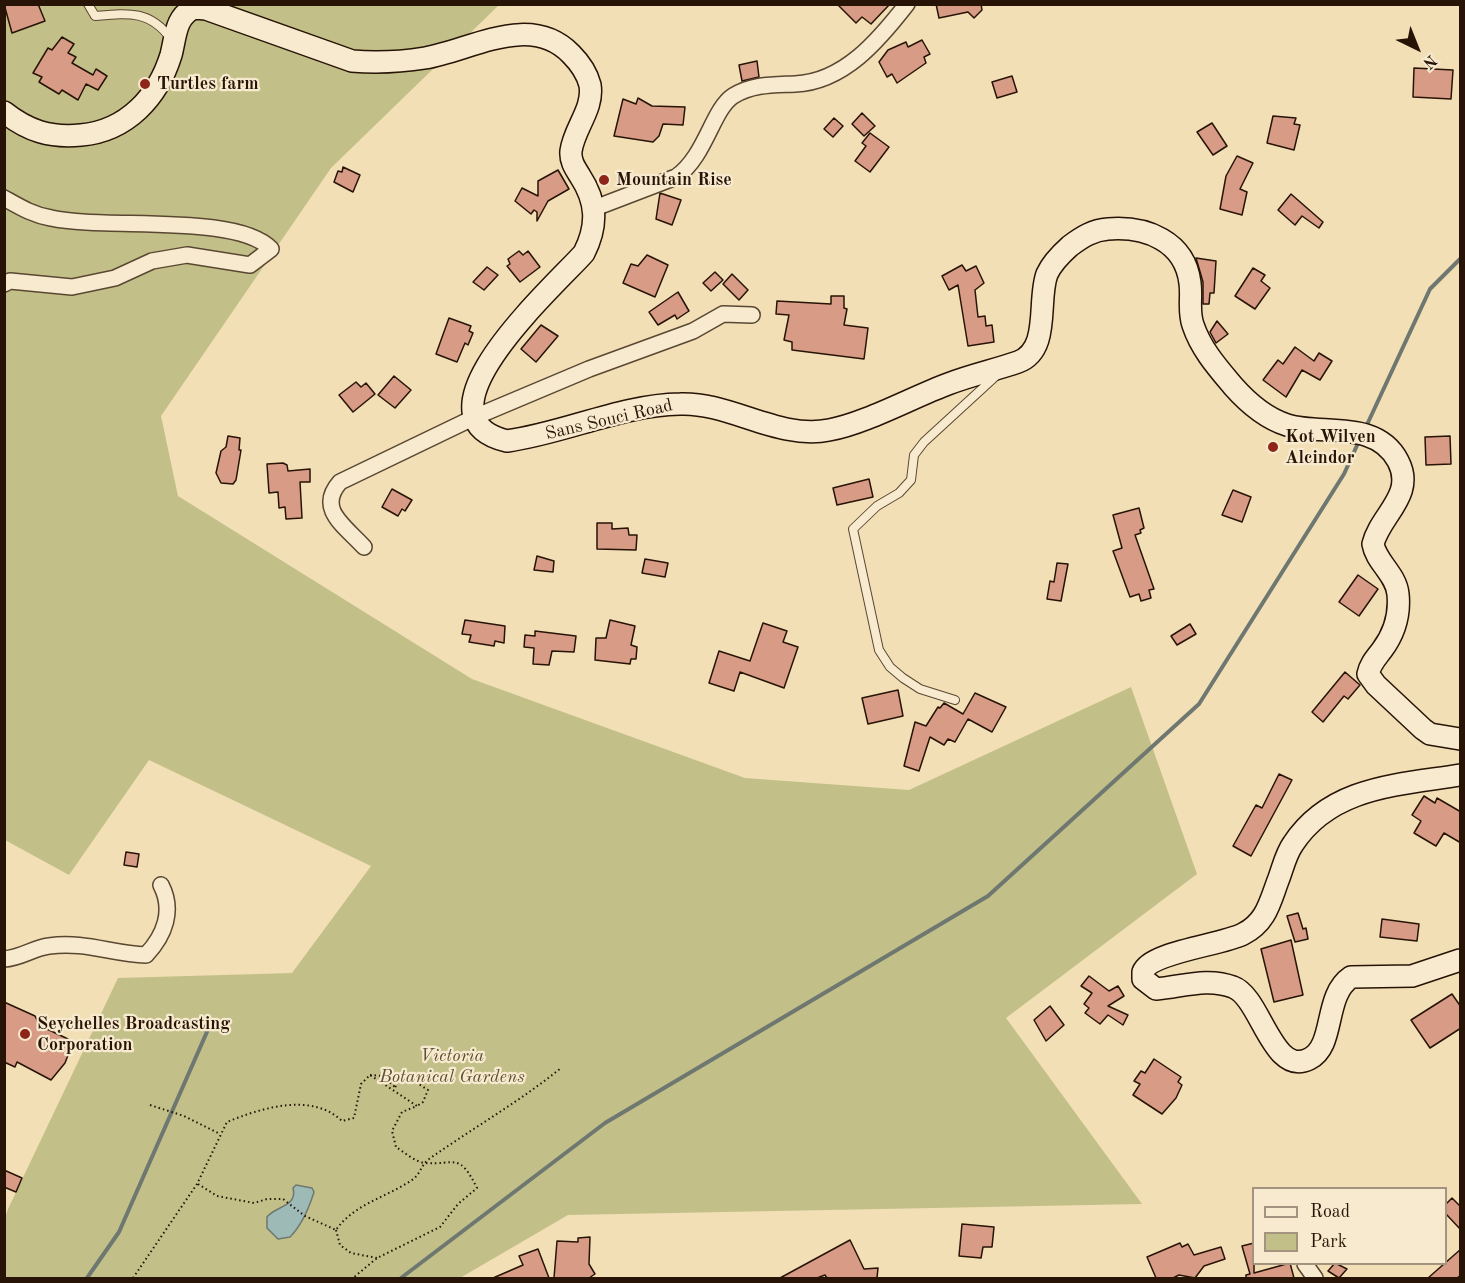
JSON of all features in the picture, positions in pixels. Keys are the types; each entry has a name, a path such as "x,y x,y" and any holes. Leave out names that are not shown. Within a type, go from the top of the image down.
{"main road":[{"path":"4,112 22,126 39,133 64,137 85,135 118,124 146,103 157,88 182,16 194,8 206,9 351,61 372,63 427,58 459,47 514,35 536,34 552,39 576,60 590,86 589,105 574,140 572,160 592,196 595,208 592,237 584,253 505,338 488,363 475,392 473,403 475,417"},
{"name":"Sans Souci Road","path":"475,417 488,434 507,441 650,407 681,403 703,406 796,431 829,430 949,384 1026,358 1036,347 1048,271 1061,254 1079,239 1094,231 1111,229 1145,231 1170,243 1189,274 1190,312 1202,347 1249,403 1269,417 1288,425 1356,431 1380,443 1392,452 1399,462 1403,483 1401,494 1379,529 1373,544 1398,592 1397,615 1390,639 1368,674 1376,685 1430,734 1461,739"},
{"path":"1461,774 1377,787 1347,798 1328,809 1312,822 1292,845 1269,907 1254,927 1231,940 1152,960 1143,972 1143,979 1156,989 1206,981 1234,987 1251,1002 1275,1047 1284,1056 1299,1062 1309,1059 1321,1046 1336,993 1351,977 1412,976 1461,960"}],"street":[{"path":"595,208 676,177 688,169 699,155 720,112 731,97 762,85 782,82 795,84 831,75 878,41 907,4"},
{"path":"4,198 26,211 83,223 238,231 263,241 271,249 250,265 187,255 153,261 115,278 72,287 10,281 4,284"},
{"path":"364,547 331,512 330,497 334,489 352,475 475,417 589,369 693,331 723,314 752,315"},
{"path":"4,959 14,959 47,946 89,945 127,955 146,955 159,942 166,921 168,899 161,885"},
{"path":"1306,1265 1315,1278"}],"lane":[{"path":"87,4 95,16 143,15 162,26 174,42"},
{"path":"955,700 920,689 903,678 890,667 879,650 853,529 877,506 899,493 911,480 914,455 924,442 1010,364"}],"path":[{"path":"336,1230 346,1216 415,1179 423,1163 476,1126 524,1099 561,1068"},
{"path":"353,1278 377,1258 440,1227 458,1204 477,1188 468,1170 450,1160 423,1163 396,1147 392,1131 402,1112 423,1102 428,1090 402,1073 392,1074 396,1088 383,1077 370,1075"},
{"path":"370,1075 417,1106"},
{"path":"133,1278 197,1184 227,1122 258,1109 292,1105 331,1111 342,1121 354,1118 361,1084 370,1075"},
{"path":"150,1105 184,1116 220,1134"},
{"path":"197,1184 218,1196 254,1203 267,1199 283,1199 306,1216 336,1230"},
{"path":"336,1230 340,1245 345,1250 377,1258"},
{"path":"221,1278 230,1278"}],"green space":[{"name":"Victoria Botanical Gardens","path":"5,5 499,5 331,168 161,416 178,496 472,679 745,778 909,790 1131,687 1197,874 1006,1018 1142,1204 568,1215 460,1278 5,1278 4,1220 8,1209 118,978 292,973 371,866 149,760 69,875 5,840"}],"water":[{"path":"296,1185 312,1188 314,1192 312,1198 305,1216 290,1237 278,1239 267,1228 267,1217 289,1203"}],"building":[{"path":"4,4 38,4 45,21 12,33"},
{"path":"837,4 890,4 871,24 862,17 856,23"},
{"path":"936,4 981,4 982,10 974,18 968,12 939,18"},
{"path":"62,37 74,44 68,53 76,57 72,63 93,75 96,69 107,76 98,90 86,84 78,100 62,90 59,94 39,82 42,77 33,73 48,48 52,50"},
{"path":"922,40 930,54 924,57 926,63 897,83 892,74 887,77 879,62 888,50 906,42 908,47"},
{"path":"757,61 759,77 742,81 739,65"},
{"path":"1414,68 1453,70 1451,99 1413,97"},
{"path":"1012,76 1017,92 997,98 992,82"},
{"path":"638,98 652,106 685,107 683,125 663,124 659,136 653,142 614,136 623,99 636,104"},
{"path":"862,113 875,126 864,136 852,124"},
{"path":"1273,116 1296,118 1294,124 1300,125 1294,150 1267,143"},
{"path":"834,118 843,126 833,137 824,129"},
{"path":"1212,123 1227,146 1213,155 1197,132"},
{"path":"870,133 889,147 870,172 855,161 866,146 862,143"},
{"path":"1237,156 1253,163 1240,189 1247,192 1242,215 1220,209 1226,176"},
{"path":"343,167 360,175 353,192 334,182 338,171 342,172"},
{"path":"558,170 569,189 548,201 537,221 537,212 534,210 531,214 515,201 522,188 538,196 538,181"},
{"path":"660,193 681,200 672,225 656,219"},
{"path":"1291,194 1323,222 1319,228 1302,216 1295,225 1278,210"},
{"path":"519,251 523,255 528,251 540,267 520,282 507,266 510,264 508,259"},
{"path":"647,255 668,265 655,297 623,283 631,264 638,266"},
{"path":"1196,258 1216,261 1214,293 1210,293 1209,304 1203,304 1203,282"},
{"path":"962,265 966,271 976,266 984,283 975,290 978,317 985,316 986,326 992,325 994,342 968,346 958,285 949,290 942,276"},
{"path":"487,267 498,275 484,290 473,282"},
{"path":"1253,268 1265,275 1261,281 1270,288 1255,309 1235,296"},
{"path":"715,272 723,280 711,291 703,283"},
{"path":"732,274 748,290 739,300 723,284"},
{"path":"678,292 689,311 677,319 675,315 658,325 649,312"},
{"path":"831,296 844,296 844,308 847,309 844,325 868,328 864,359 792,350 792,342 784,340 789,315 776,314 777,301 831,304"},
{"path":"449,318 471,326 469,331 473,333 468,345 465,343 457,362 436,354"},
{"path":"1217,321 1228,334 1216,343 1210,332"},
{"path":"541,325 558,336 536,362 521,349"},
{"path":"1295,347 1314,361 1319,353 1332,361 1320,380 1302,370 1286,397 1263,380 1278,360 1283,364"},
{"path":"394,376 411,390 395,408 378,395"},
{"path":"356,382 361,387 366,383 375,394 353,412 339,395"},
{"path":"228,436 240,438 239,450 241,450 236,480 233,484 221,483 216,473 221,451 226,447"},
{"path":"1450,436 1451,464 1426,465 1425,437"},
{"path":"267,464 287,465 288,471 310,469 310,482 300,482 302,518 286,519 285,507 279,508 278,492 269,493"},
{"path":"869,479 873,497 837,505 833,488"},
{"path":"392,489 412,500 405,511 402,509 398,516 382,507"},
{"path":"1233,490 1251,497 1242,522 1222,515"},
{"path":"1139,508 1144,528 1140,530 1141,533 1135,535 1154,589 1149,590 1151,598 1141,601 1139,594 1130,597 1113,551 1122,548 1113,515"},
{"path":"597,523 612,523 612,529 628,528 629,535 637,535 636,550 597,549"},
{"path":"537,556 554,561 553,572 534,570"},
{"path":"645,559 668,563 665,577 642,573"},
{"path":"1057,563 1068,564 1061,601 1047,599 1050,581 1054,582"},
{"path":"1358,575 1378,589 1359,616 1339,602"},
{"path":"465,620 505,626 504,643 495,641 494,646 469,642 471,635 462,634"},
{"path":"610,620 635,626 631,645 637,647 636,659 631,659 630,664 595,660 596,638 606,638"},
{"path":"763,623 787,631 783,642 798,647 784,688 740,672 734,691 709,683 719,651 750,661"},
{"path":"1190,624 1196,634 1177,645 1171,636"},
{"path":"535,631 576,636 574,652 552,651 549,665 533,664 534,648 524,647 525,635 535,636"},
{"path":"1345,672 1360,685 1348,699 1344,696 1323,722 1312,712"},
{"path":"898,690 903,716 868,724 862,698"},
{"path":"975,693 1006,707 992,732 968,719 955,742 948,739 944,745 930,737 919,771 904,766 915,722 926,726 938,707 940,708 944,703 963,714"},
{"path":"1279,774 1292,780 1251,856 1233,846 1256,805 1262,808"},
{"path":"1424,796 1435,803 1437,798 1461,812 1461,843 1444,833 1436,846 1414,833 1421,821 1412,815"},
{"path":"126,852 139,854 137,867 124,865"},
{"path":"1298,913 1303,929 1306,928 1308,939 1295,942 1287,916"},
{"path":"1382,919 1419,924 1417,941 1380,937"},
{"path":"1291,940 1303,995 1274,1002 1261,949"},
{"path":"1089,976 1109,991 1118,986 1124,996 1108,1006 1128,1015 1123,1025 1108,1015 1100,1024 1085,1013 1089,1008 1084,1004 1092,993 1081,986"},
{"path":"1452,994 1461,1007 1461,1028 1430,1048 1411,1020"},
{"path":"4,1002 35,1016 38,1022 48,1027 47,1029 68,1039 70,1050 65,1063 51,1080 17,1062 15,1067 4,1062"},
{"path":"1050,1006 1064,1025 1046,1041 1034,1020"},
{"path":"1154,1059 1181,1077 1178,1082 1182,1085 1176,1098 1162,1114 1133,1095 1140,1084 1134,1081 1141,1071 1145,1073"},
{"path":"4,1170 22,1178 16,1192 4,1187"},
{"path":"1452,1198 1461,1207 1461,1230 1447,1215 1447,1203"},
{"path":"962,1224 994,1227 992,1247 983,1247 981,1258 959,1256"},
{"path":"590,1237 589,1264 595,1274 589,1278 554,1278 557,1241 578,1242 578,1238"},
{"path":"850,1240 864,1269 878,1268 877,1278 827,1278 825,1275 817,1278 780,1278"},
{"path":"1180,1243 1182,1247 1188,1244 1194,1255 1221,1247 1225,1259 1204,1266 1195,1278 1179,1275 1173,1278 1156,1278 1147,1257"},
{"path":"1252,1244 1254,1273 1291,1265 1294,1278 1246,1278 1246,1275 1250,1274 1242,1246"},
{"path":"538,1249 549,1278 493,1278 523,1265 519,1256"},
{"path":"1461,1249 1461,1275 1457,1278 1428,1278 1443,1265 1447,1265 1447,1261"},
{"path":"1333,1265 1347,1269 1339,1278 1328,1271"}],"waterway":[{"path":"1365,429 1430,289 1460,259"},
{"path":"401,1278 605,1123 988,896 1199,704 1344,474 1359,441"},
{"path":"87,1278 119,1232 210,1025"}],"place":[{"name":"Turtles farm","path":"145,84"},
{"name":"Mountain Rise","path":"604,180"},
{"name":"Kot Wilven Alcindor","path":"1273,447"},
{"name":"Seychelles Broadcasting Corporation","path":"25,1034"}]}
